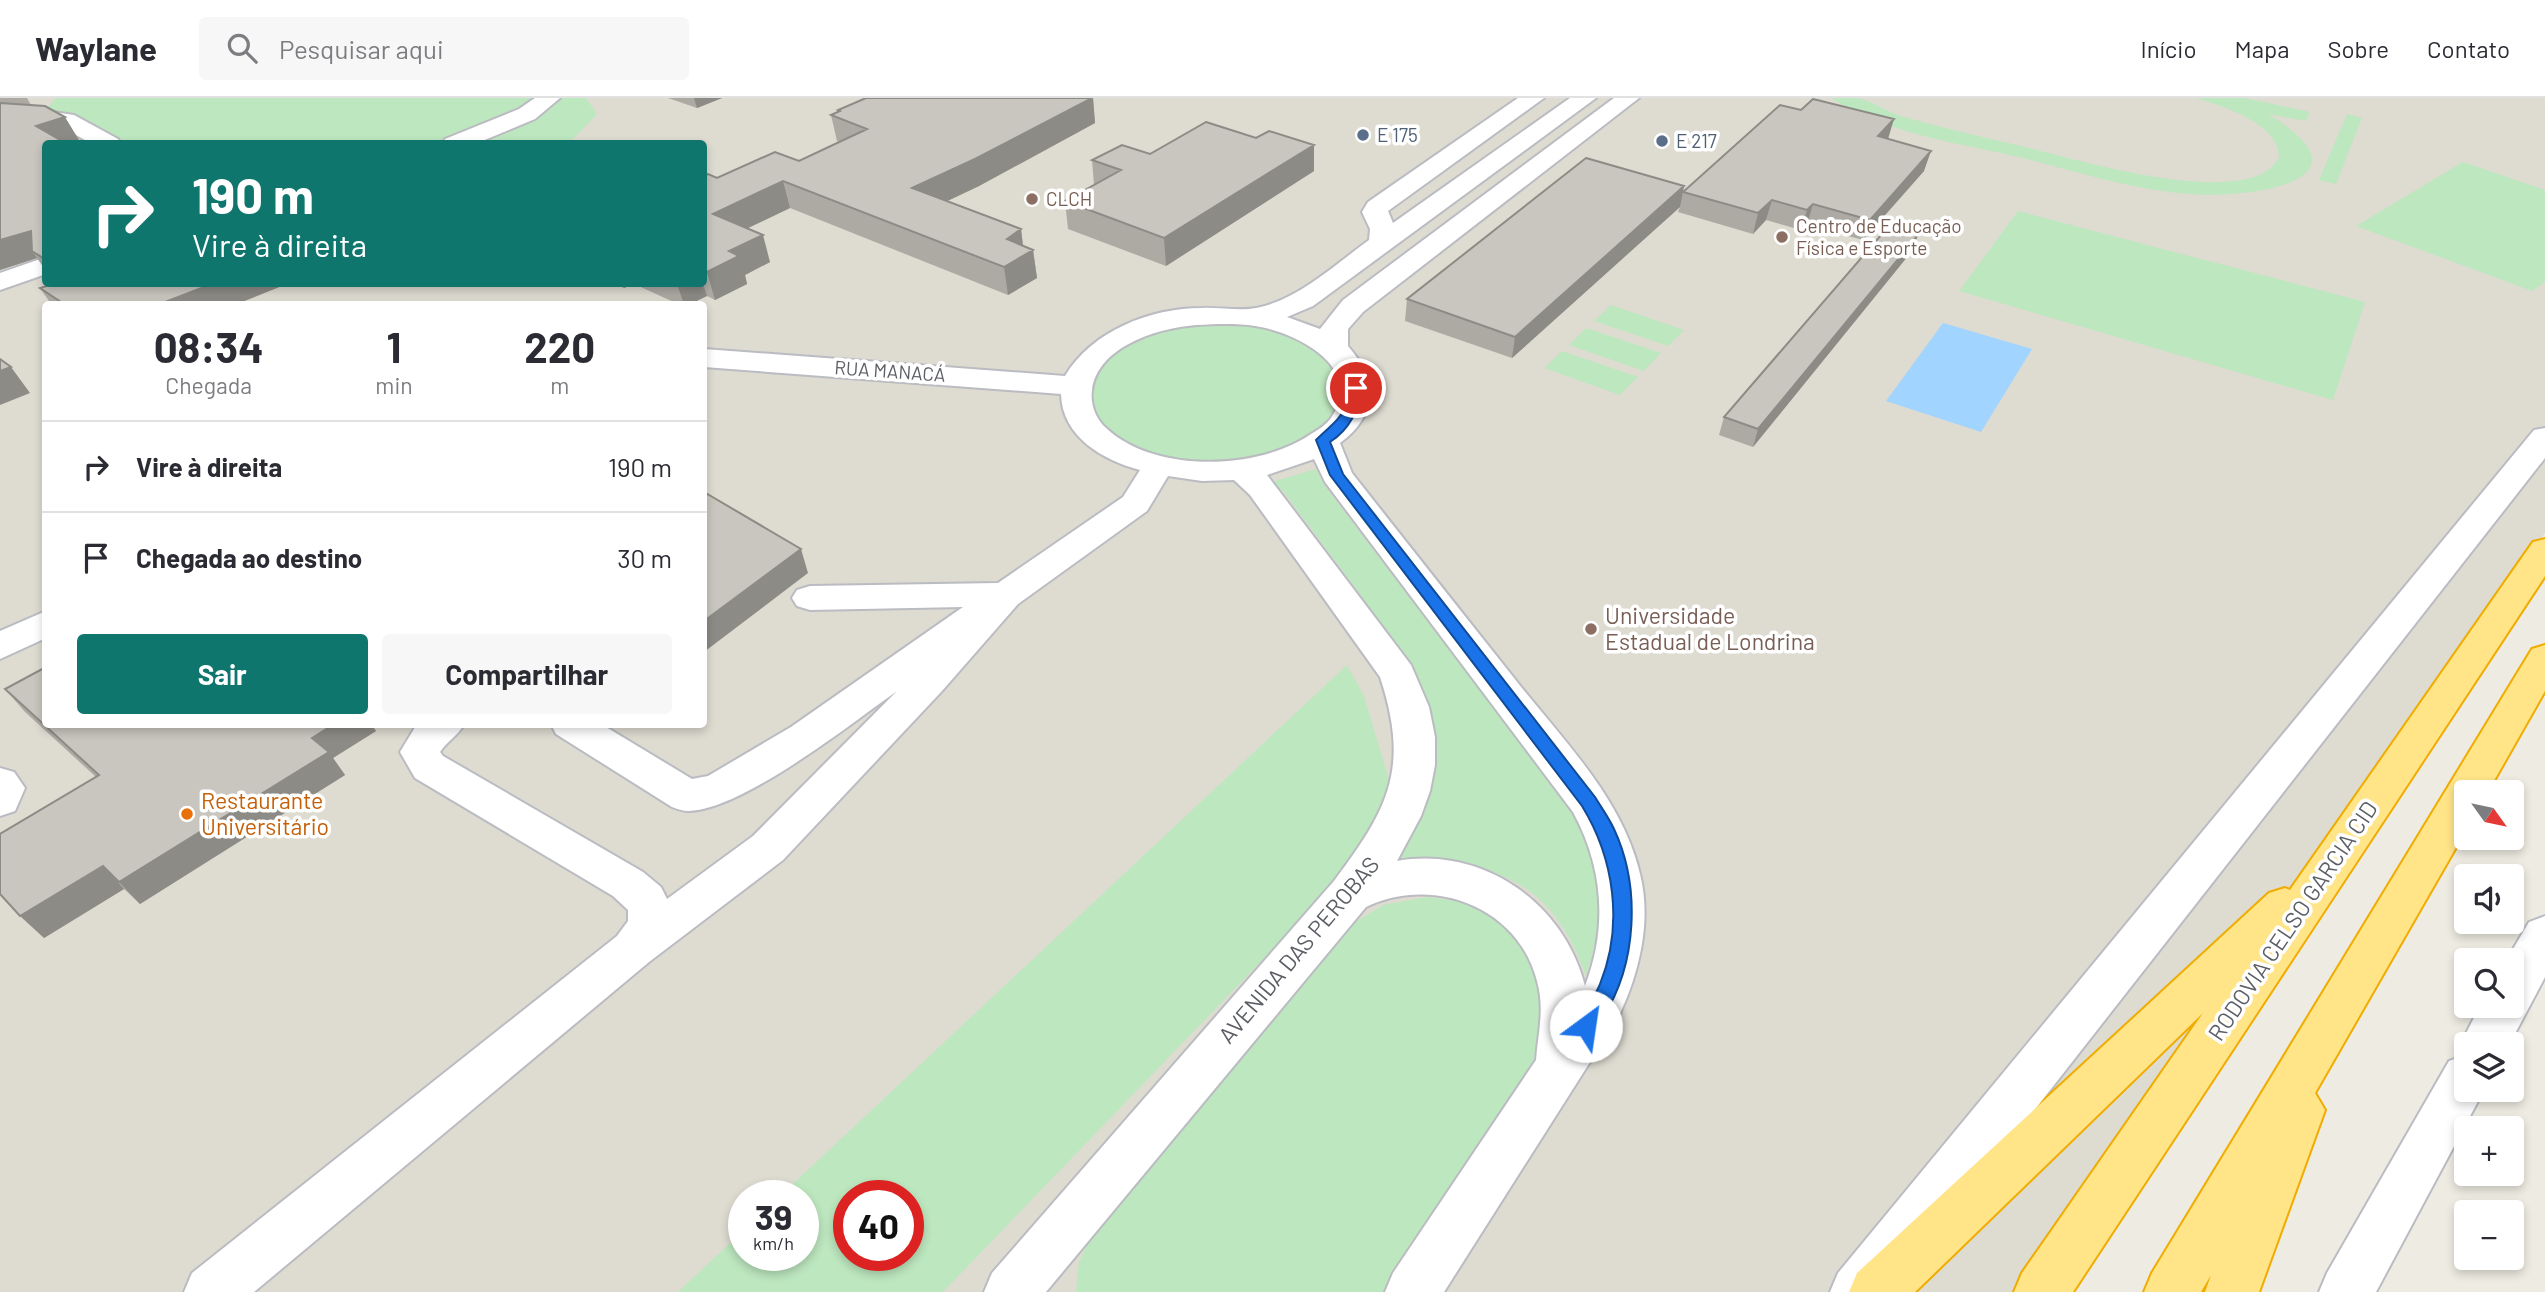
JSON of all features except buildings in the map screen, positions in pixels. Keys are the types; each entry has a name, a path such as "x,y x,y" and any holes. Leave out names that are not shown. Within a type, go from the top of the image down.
{"highway":[{"name":"RODOVIA CELSO GARCIA CID","path":"2041,1292 2545,550"},
{"path":"2474,780 2545,658"},
{"path":"2171,1292 2454,814"},
{"path":"1876,1292 2338,856"},
{"path":"2232,1292 2335,1017"}],"street":[{"path":"463,140 527,114 549,98"},
{"path":"1380,246 1385,234 1375,212 1377,207 1533,98"},
{"path":"1253,317 1286,307 1314,294 1585,98"},
{"path":"1333,348 1334,328 1353,306 1628,98"},
{"path":"0,116 66,120 103,140"},
{"path":"0,282 42,266"},
{"path":"1191,317 1253,317 1309,333 1333,348 1350,367 1356,388 1352,411 1335,433 1307,451 1269,464 1242,470 1182,470 1143,462 1110,448 1087,429 1076,408 1076,386 1088,361 1114,341 1150,325 1191,317"},
{"name":"RUA MANACÁ","path":"707,358 1076,386"},
{"path":"1857,1292 2545,437"},
{"path":"1323,440 1336,475 1588,801 1606,830 1617,863 1622,904 1621,944 1611,981 1601,1004 1412,1292"},
{"path":"576,728 687,796 719,789 805,737 1135,504 1159,465"},
{"name":"AVENIDA DAS PEROBAS","path":"1011,1292 1350,894 1381,852 1400,817 1411,787 1417,761 1411,712 1398,674 1262,488 1242,470"},
{"path":"810,598 1006,595"},
{"path":"211,1292 633,949 768,848 929,682 1006,595"},
{"path":"0,646 42,625"},
{"path":"439,728 431,734 419,752 429,767 628,884 649,901 652,911 646,934 633,949"},
{"path":"0,783 4,788 0,800"},
{"path":"1350,894 1379,881 1432,877 1463,880 1517,908 1537,929 1551,953 1561,981 1566,1014 1565,1043 1557,1071"},
{"path":"2524,972 2545,935"},
{"path":"2346,1292 2454,1098"},
{"path":"1047,1292 1050,1267 1067,1226"}],"shaded area":[{"name":"Universidade Estadual de Londrina","path":"0,98 2545,98 2545,533 2014,1292 0,1292"}],"green space":[{"path":"56,98 586,98 597,114 572,140 120,140 69,115 46,109"},
{"path":"1831,98 1858,98 1916,120 2119,170 2199,182 2235,181 2262,173 2279,157 2270,135 2260,126 2234,111 2196,98 2245,98 2310,112 2306,121 2268,114 2299,137 2311,156 2308,171 2293,181 2269,189 2214,195 2168,192 2126,185 1924,136 1875,120"},
{"path":"2347,114 2362,118 2336,184 2319,180"},
{"path":"2463,162 2545,190 2545,282 2532,291 2356,226"},
{"path":"2018,211 2365,302 2333,400 1959,291"},
{"path":"1611,305 1684,330 1668,346 1594,321"},
{"path":"1210,321 1270,327 1312,345 1328,360 1337,375 1340,391 1337,407 1327,422 1310,436 1288,448 1264,456 1226,461 1188,460 1148,453 1113,435 1101,424 1093,411 1091,385 1103,362 1113,352 1147,335"},
{"path":"1586,328 1661,353 1644,371 1569,345"},
{"path":"1562,351 1638,377 1620,395 1544,368"},
{"path":"1316,469 1324,485 1545,770 1575,817 1595,866 1599,893 1596,935 1586,976 1572,942 1554,915 1534,895 1511,880 1485,870 1456,864 1388,859 1408,669 1379,620 1283,491 1268,483"},
{"path":"1347,665 1364,696 1400,817 943,1292 678,1292 728,1245 728,1271 819,1271 819,1180 797,1180"},
{"path":"1427,897 1476,907 1516,937 1528,952 1536,969 1541,987 1542,1025 1533,1062 1519,1092 1383,1292 1076,1292 1079,1262 1089,1241 1349,926 1383,905"}],"water":[{"path":"1943,323 2032,349 1981,432 1886,401"}],"place":[{"name":"E 175","path":"1363,135"},
{"name":"E 217","path":"1662,141"},
{"name":"CLCH","path":"1032,199"},
{"name":"Centro de Educação Física e Esporte","path":"1782,237"},
{"name":"Universidade Estadual de Londrina","path":"1591,629"},
{"name":"Restaurante Universitário","path":"187,814"}],"route":[{"path":"1356,388 1352,411 1335,433 1323,440 1336,475 1588,801 1606,830 1617,863 1622,904 1621,944 1611,981 1601,1004 1586,1026"}]}
